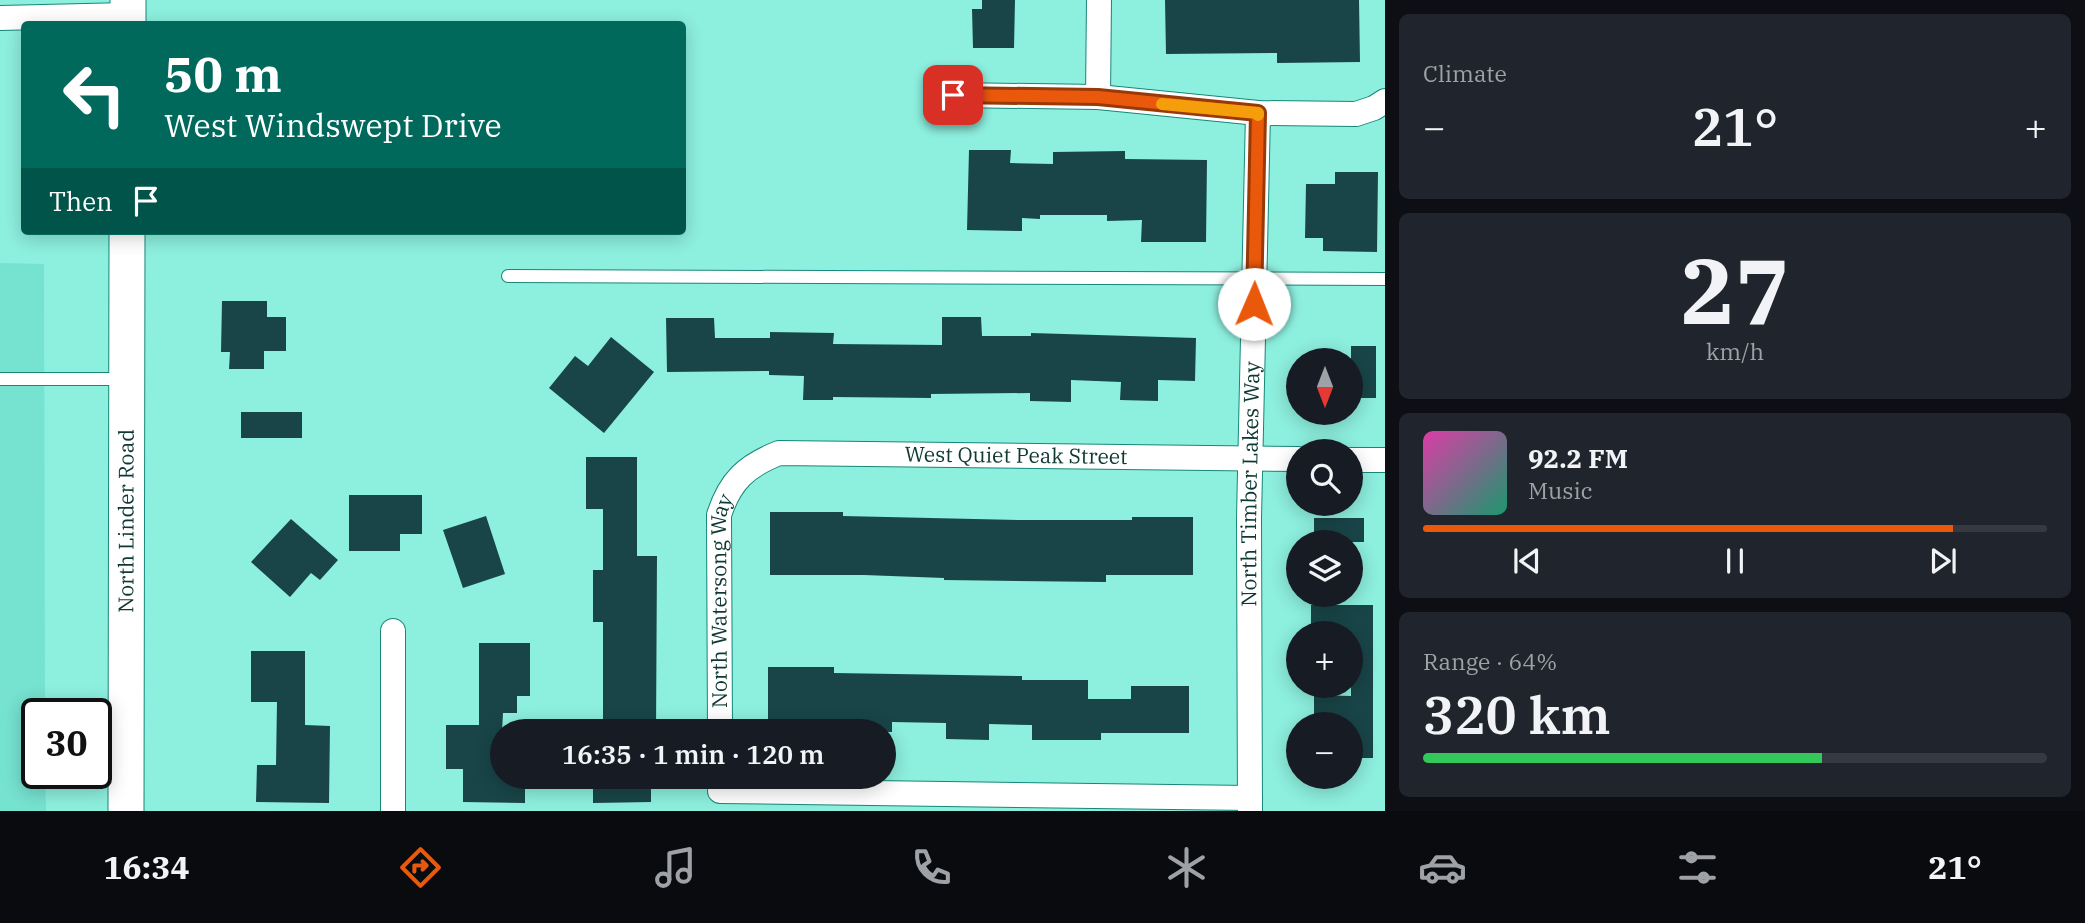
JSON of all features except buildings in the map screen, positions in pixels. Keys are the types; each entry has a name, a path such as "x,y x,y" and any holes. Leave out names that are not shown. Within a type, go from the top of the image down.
{"main road":[{"name":"North Linder Road","path":"126,811 127,235"}],"street":[{"path":"1098,97 1099,0"},
{"path":"0,18 128,13"},
{"path":"953,95 1098,97 1258,113 1356,114 1385,102"},
{"name":"North Timber Lakes Way","path":"1250,805 1251,458 1258,113"},
{"name":"West Quiet Peak Street","path":"740,476 757,462 779,453 1286,459"},
{"path":"1363,460 1385,460"},
{"name":"North Watersong Way","path":"720,719 719,515 725,496 740,476"},
{"path":"393,631 393,811"},
{"path":"720,793 1250,805"}],"lane":[{"path":"508,276 1385,279"},
{"path":"0,379 126,379"}],"shaded area":[{"path":"0,263 44,264 45,698 21,698 21,789 45,789 46,811 0,811"}],"slow traffic":[{"path":"1162,104 1258,115"}],"route":[{"path":"953,95 1098,97 1258,113 1254,304"}]}
